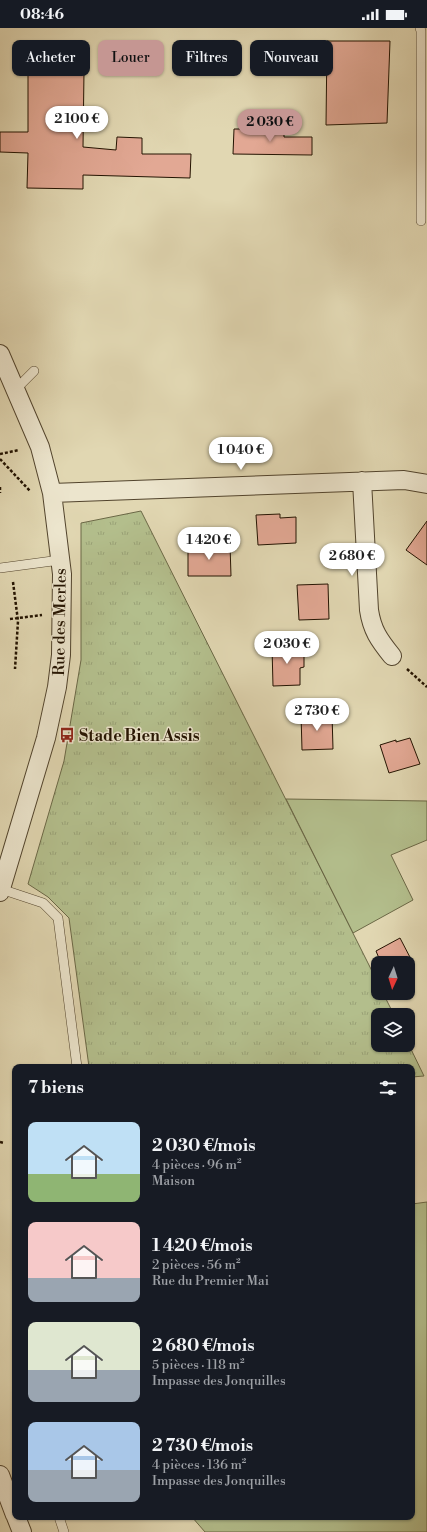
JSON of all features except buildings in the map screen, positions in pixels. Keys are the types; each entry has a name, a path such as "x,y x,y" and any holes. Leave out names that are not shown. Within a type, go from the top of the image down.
{"street":[{"name":"Rue des Merles","path":"0,356 40,447 52,494 62,574 61,655 57,687 46,738 0,890"},
{"path":"52,494 362,481 404,480 427,484"},
{"path":"362,481 371,624 379,640 392,656"},
{"path":"0,1475 12,1508"},
{"path":"17,1520 22,1532"}],"lane":[{"path":"420,28 422,31 420,221"},
{"path":"15,390 34,371"},
{"path":"0,568 60,560"},
{"path":"0,890 43,903 58,918 78,1064"},
{"path":"60,1520 64,1532"}],"path":[{"path":"0,454 25,449"},
{"path":"0,458 34,495"},
{"path":"0,487 0,493"},
{"path":"13,579 18,618 14,669"},
{"path":"10,619 49,615"},
{"path":"392,656 427,687"},
{"path":"0,1142 4,1144"}],"green space":[{"path":"141,511 371,969 371,1000 386,1000 390,1008 371,1008 371,1052 412,1052 424,1076 415,1077 415,1064 89,1064 69,918 48,897 28,884 64,761 81,660 81,523"},
{"path":"286,799 427,801 427,840 391,855 413,900 353,933"},
{"path":"427,1202 427,1532 205,1532 195,1520 415,1520 415,1204"}],"place":[{"name":"Stade Bien Assis","path":"67,735"}]}
